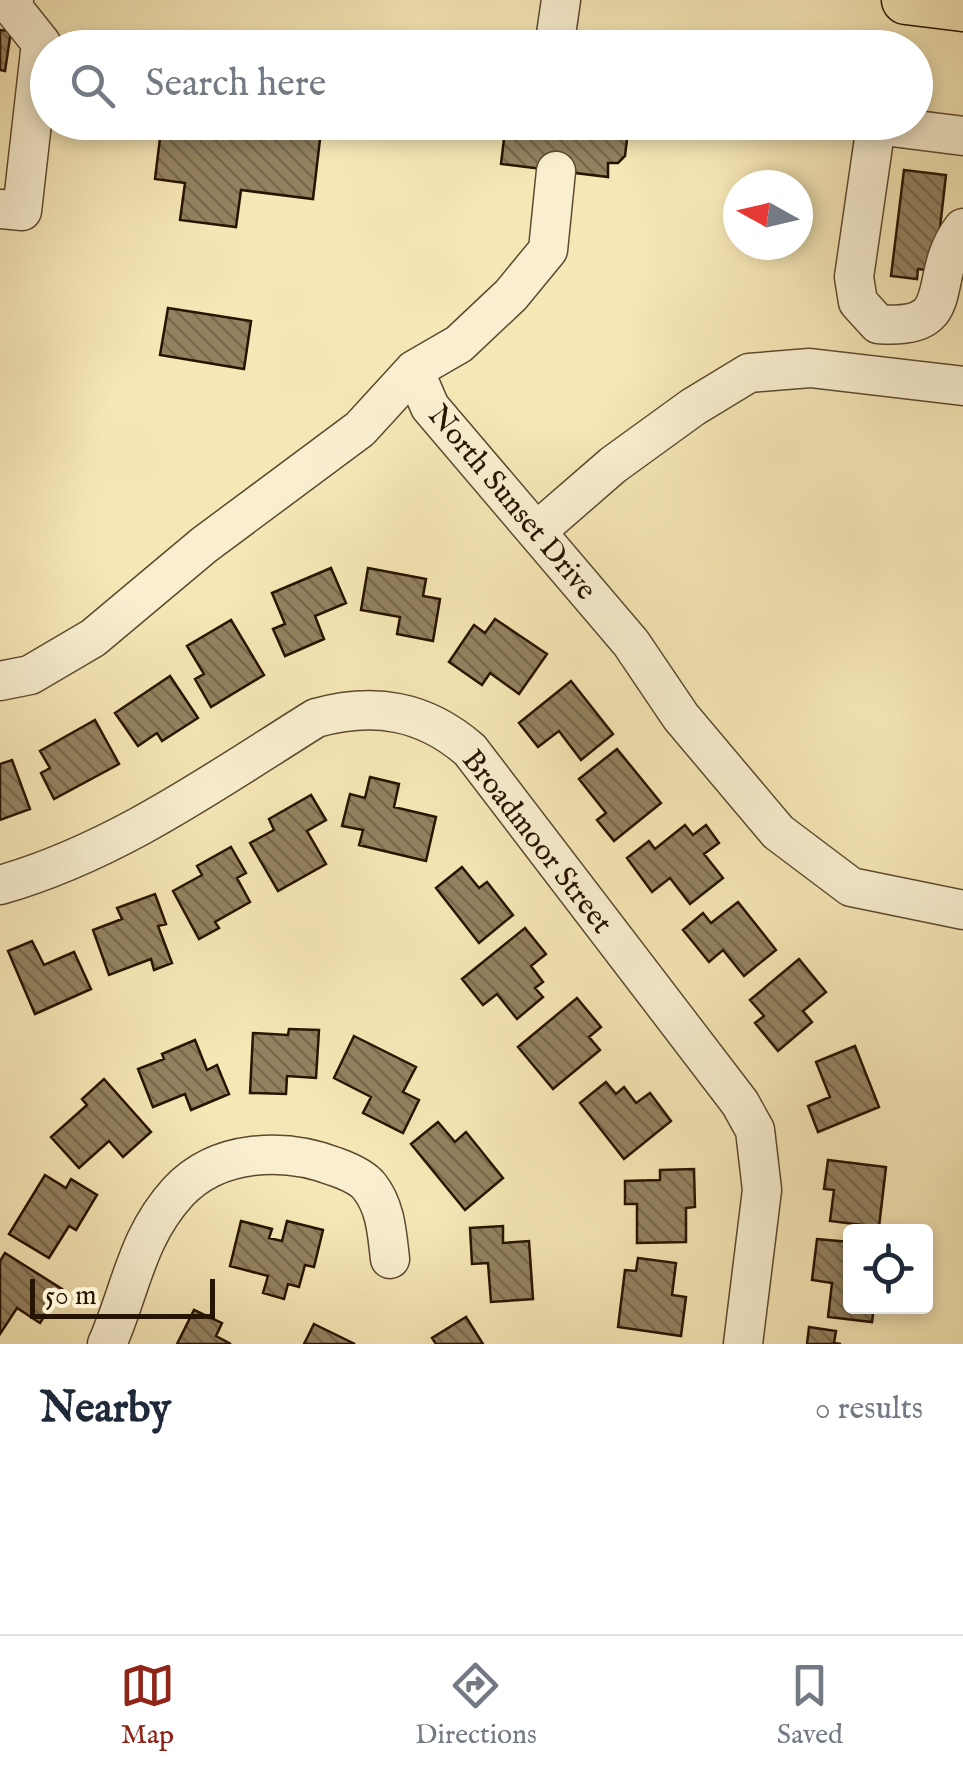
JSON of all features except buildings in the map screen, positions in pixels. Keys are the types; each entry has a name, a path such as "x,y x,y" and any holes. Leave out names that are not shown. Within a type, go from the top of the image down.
{"main road":[{"path":"906,0 963,7"}],"street":[{"path":"9,5 31,30"},
{"path":"0,208 22,211 17,103 30,72"},
{"path":"933,132 963,136"},
{"path":"874,140 854,277 858,302 878,324 909,326 930,318 942,298 952,241 963,228"},
{"path":"414,370 459,344 511,294 548,250 556,171"},
{"path":"537,531 613,466 693,407 749,373 810,368 963,386"},
{"name":"North Sunset Drive","path":"0,680 30,676 93,638 204,545 360,429 414,370 430,407 630,644 682,717 778,832 851,888 963,910"},
{"name":"Broadmoor Street","path":"0,886 69,861 142,826 316,718 345,710 376,708 425,720 452,735 470,750 648,982 740,1103 755,1130 762,1190 744,1344"},
{"path":"106,1344 155,1220 193,1178 247,1157 281,1154 314,1159 368,1184 384,1214 390,1259"}]}
